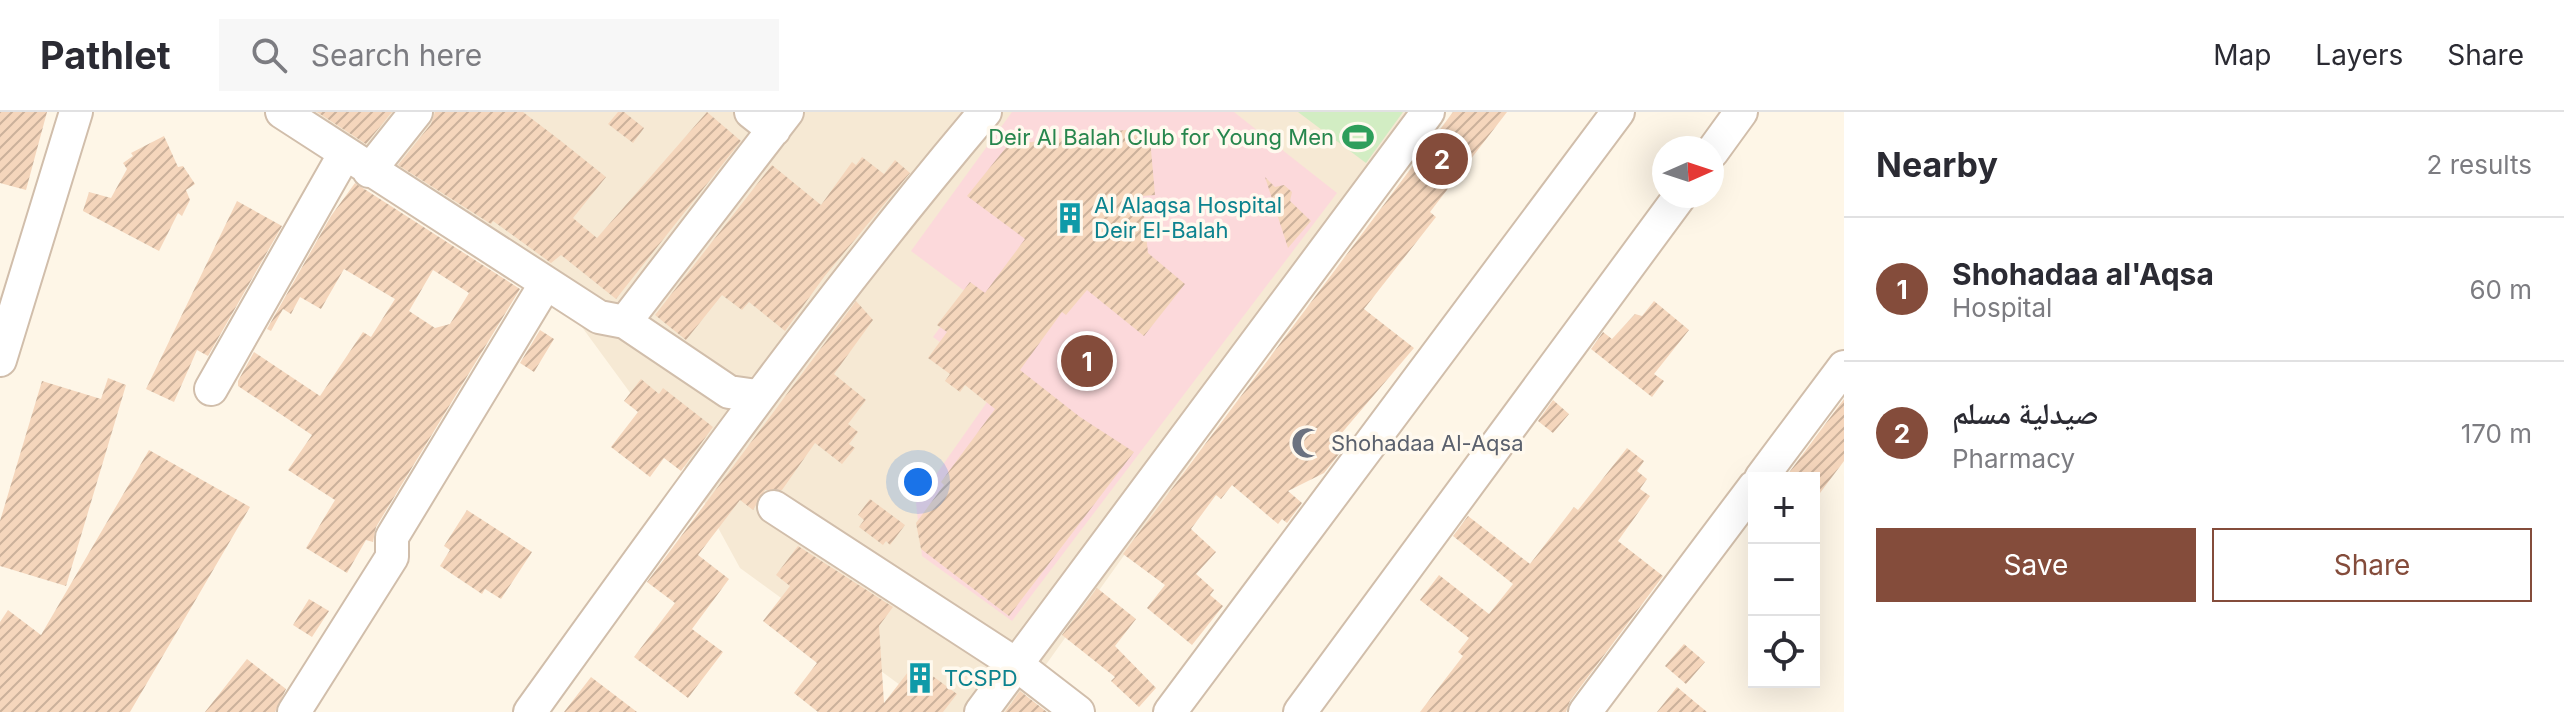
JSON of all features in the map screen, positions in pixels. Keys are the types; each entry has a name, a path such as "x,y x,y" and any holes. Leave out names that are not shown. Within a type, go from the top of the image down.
{"street":[{"path":"0,360 76,112"},
{"path":"282,112 356,163 599,317 625,322 729,392 757,396"},
{"path":"211,389 356,163 416,112"},
{"path":"530,712 757,396 911,199 985,112"},
{"path":"981,712 1428,112"},
{"path":"1170,712 1618,112"},
{"path":"1724,136 1741,112"},
{"path":"625,322 771,118"},
{"path":"1300,712 1671,208"},
{"path":"294,712 392,557 392,537 546,283"},
{"path":"1765,472 1844,367"},
{"path":"1585,712 1748,495"},
{"path":"774,507 1017,665 1078,712"}],"shaded area":[{"path":"264,112 1441,112 1012,712 937,712 740,568 686,469 568,308"},
{"path":"1012,112 1234,112 1337,193 1012,621 922,556 916,503 999,385 933,337 966,292 911,251"}],"green space":[{"name":"Deir Al Balah Club for Young Men","path":"1298,112 1403,112 1366,163"}],"building":[{"path":"0,112 47,112 26,190 0,183"},
{"path":"317,112 392,112 366,144"},
{"path":"435,112 523,112 561,141 606,177 573,218 597,238 707,112 741,141 616,299 561,255 551,263 493,221 491,224 398,165 431,124"},
{"path":"618,112 624,112 644,128 633,143 608,124"},
{"path":"1453,112 1507,112 1430,212 1436,217 1364,309 1414,348 1340,435 1347,444 1324,473 1288,491 1302,503 1287,523 1282,519 1278,524 1232,485 1221,499 1216,495 1191,529 1216,552 1196,574 1214,590 1210,595 1223,606 1192,645 1147,608 1165,585 1123,554"},
{"path":"1149,127 1155,195 1142,196 1148,253 1185,284 1144,336 1087,290 1066,315 1062,312 1020,370 1080,417 1134,452 1009,616 921,549 916,523 944,485 941,482 995,409 965,385 960,392 945,381 950,374 928,358 947,332 937,325 970,282 985,293 1025,239 967,196 1008,145"},
{"path":"164,136 178,167 183,166 195,184 186,190 190,200 182,216 178,213 159,251 83,211 89,192 111,198 127,169 123,163 133,156 131,153"},
{"path":"862,157 884,174 895,160 910,173 824,277 785,331 749,302 742,310 722,295 686,340 655,315 772,165 821,205 852,162 856,165"},
{"path":"1265,177 1275,187 1284,185 1292,192 1290,201 1311,221 1288,248"},
{"path":"355,183 520,289 376,527 373,542 366,540 347,573 306,548 335,500 288,470 312,435 238,386 254,352 320,396 363,332 371,337 395,299 344,269 321,309 300,297 291,314 283,309 271,331 267,329 331,216","holes":["433,270 469,293 450,324 435,328 409,311"]},
{"path":"237,201 282,226 208,356 197,350 174,402 146,389"},
{"path":"856,301 873,320 834,374 866,400 848,424 858,432 849,444 855,448 842,464 815,443 782,490 765,490 753,510 740,500 698,555 729,579 692,629 723,652 688,698 634,657 675,603 647,582"},
{"path":"1654,301 1689,330 1654,374 1664,381 1652,397 1591,349 1603,332 1612,339 1635,314 1642,316"},
{"path":"540,330 554,339 534,372 520,363"},
{"path":"108,378 126,385 66,586 0,566 0,521 42,381 101,399"},
{"path":"641,379 659,394 663,388 713,427 681,471 664,458 650,477 611,447 638,412 624,401"},
{"path":"1844,399 1844,461 1820,493 1820,472 1789,472"},
{"path":"1553,400 1569,414 1553,433 1538,421"},
{"path":"1627,448 1644,461 1637,471 1647,479 1640,489 1650,496 1618,541 1663,576 1570,701 1566,712 1420,712 1463,656 1458,652 1469,638 1420,600 1439,575 1489,614 1513,584 1453,536 1468,516 1530,564 1574,507 1578,510"},
{"path":"149,450 250,507 130,712 0,712 0,622 8,610 41,635"},
{"path":"870,499 905,525 890,545 886,541 883,545 859,527 864,520 858,515"},
{"path":"467,510 532,552 501,599 485,589 482,594 440,566 450,550 444,546"},
{"path":"798,546 893,607 879,626 884,703 915,663 957,694 943,712 818,712 794,693 817,663 763,621 790,586 776,575"},
{"path":"1097,588 1136,619 1115,646 1156,688 1139,707 1111,681 1115,677 1062,635"},
{"path":"309,599 329,611 312,637 293,625"},
{"path":"1684,644 1705,662 1686,684 1665,666"},
{"path":"247,659 286,689 275,712 205,712"},
{"path":"591,677 637,712 564,712"},
{"path":"1677,687 1707,712 1657,712"},
{"path":"1020,691 1047,712 1005,712"}],"place":[{"name":"Deir Al Balah Club for Young Men","path":"1358,137"},
{"name":"صيدلية مسلم","path":"1442,159"},
{"name":"Al Alaqsa Hospital Deir El-Balah","path":"1070,218"},
{"name":"Shohadaa al'Aqsa","path":"1087,361"},
{"name":"Shohadaa Al-Aqsa","path":"1307,443"},
{"name":"TCSPD","path":"920,678"}]}
